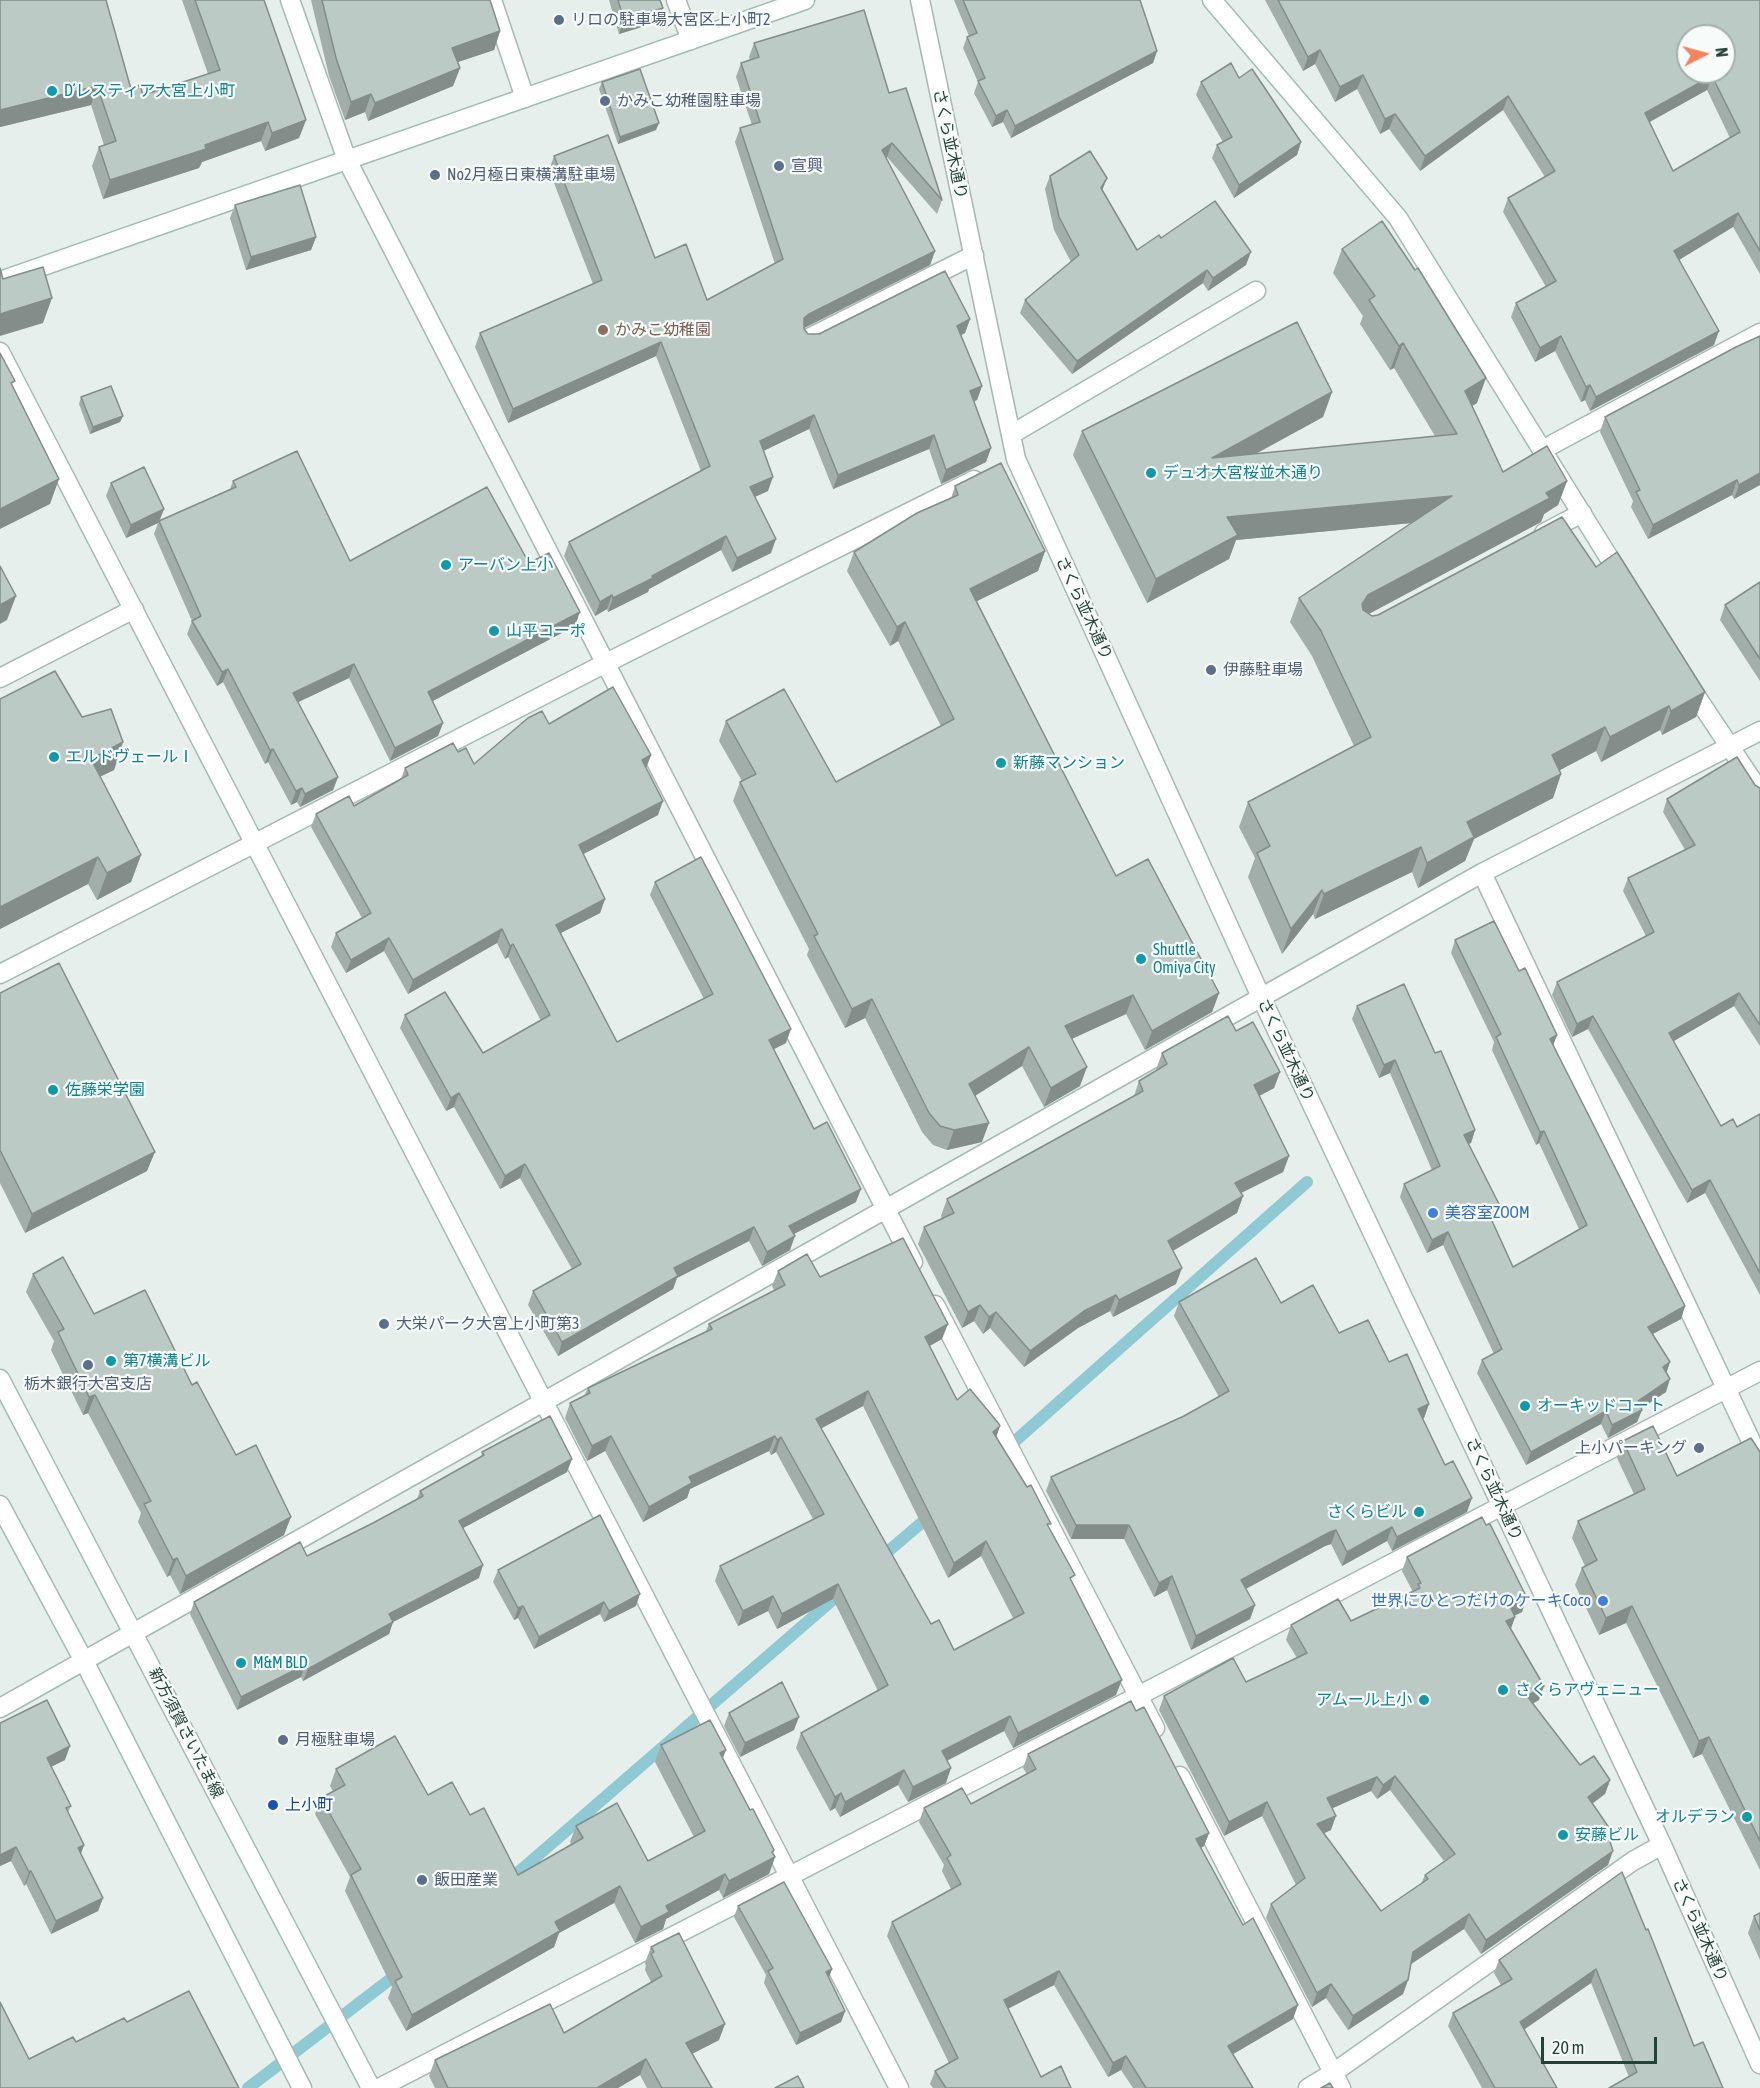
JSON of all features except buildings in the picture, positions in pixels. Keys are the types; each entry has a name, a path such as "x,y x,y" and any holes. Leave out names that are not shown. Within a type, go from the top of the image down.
{"street":[{"path":"290,0 347,160 885,1208 1337,2081"},
{"path":"492,0 525,98"},
{"path":"676,0 691,40"},
{"path":"0,281 805,0"},
{"name":"さくら並木通り","path":"920,0 1012,434 1005,465 1261,997 1502,1506 1662,1845 1760,2064"},
{"path":"1212,0 1398,218 1630,590"},
{"path":"809,338 974,255"},
{"path":"1012,434 1256,291"},
{"path":"1542,450 1760,333"},
{"path":"0,352 546,1402 899,2088"},
{"path":"0,975 606,663 1005,465"},
{"path":"1530,541 1582,513"},
{"path":"0,678 134,609"},
{"path":"1678,668 1760,792"},
{"path":"0,1708 1482,873 1760,731"},
{"path":"1482,873 1760,1460"},
{"path":"379,2088 1138,1696 1760,1371"},
{"name":"新方須賀さいたま線","path":"0,1379 371,2088"},
{"path":"0,1505 84,1661 302,2088"},
{"path":"1308,2088 1337,2081 1623,1868 1662,1845"}],"waterway":[{"path":"1005,1450 1307,1182"},
{"path":"878,1560 933,1513"},
{"path":"506,1883 844,1590"},
{"path":"248,2088 401,1971"}],"place":[{"name":"リロの駐車場大宮区上小町2","path":"559,20"},
{"name":"D´レスティア大宮上小町","path":"52,91"},
{"name":"かみこ幼稚園駐車場","path":"605,101"},
{"name":"宣興","path":"779,166"},
{"name":"No2月極日東横溝駐車場","path":"435,175"},
{"name":"かみこ幼稚園","path":"603,330"},
{"name":"デュオ大宮桜並木通り","path":"1151,473"},
{"name":"アーバン上小","path":"446,565"},
{"name":"山平コーポ","path":"494,631"},
{"name":"伊藤駐車場","path":"1211,670"},
{"name":"エルドヴェールⅠ","path":"54,757"},
{"name":"新藤マンション","path":"1001,763"},
{"name":"Shuttle Omiya City","path":"1141,959"},
{"name":"佐藤栄学園","path":"53,1090"},
{"name":"美容室ZOOM","path":"1433,1213"},
{"name":"大栄パーク大宮上小町第3","path":"384,1324"},
{"name":"第7横溝ビル","path":"111,1361"},
{"name":"栃木銀行大宮支店","path":"88,1365"},
{"name":"オーキッドコート","path":"1525,1406"},
{"name":"上小パーキング","path":"1699,1448"},
{"name":"さくらビル","path":"1419,1512"},
{"name":"世界にひとつだけのケーキCoco","path":"1603,1601"},
{"name":"M&M BLD","path":"241,1663"},
{"name":"さくらアヴェニュー","path":"1503,1690"},
{"name":"アムール上小","path":"1424,1700"},
{"name":"月極駐車場","path":"283,1740"},
{"name":"上小町","path":"273,1805"},
{"name":"オルデラン","path":"1747,1817"},
{"name":"安藤ビル","path":"1563,1835"},
{"name":"飯田産業","path":"422,1880"}]}
